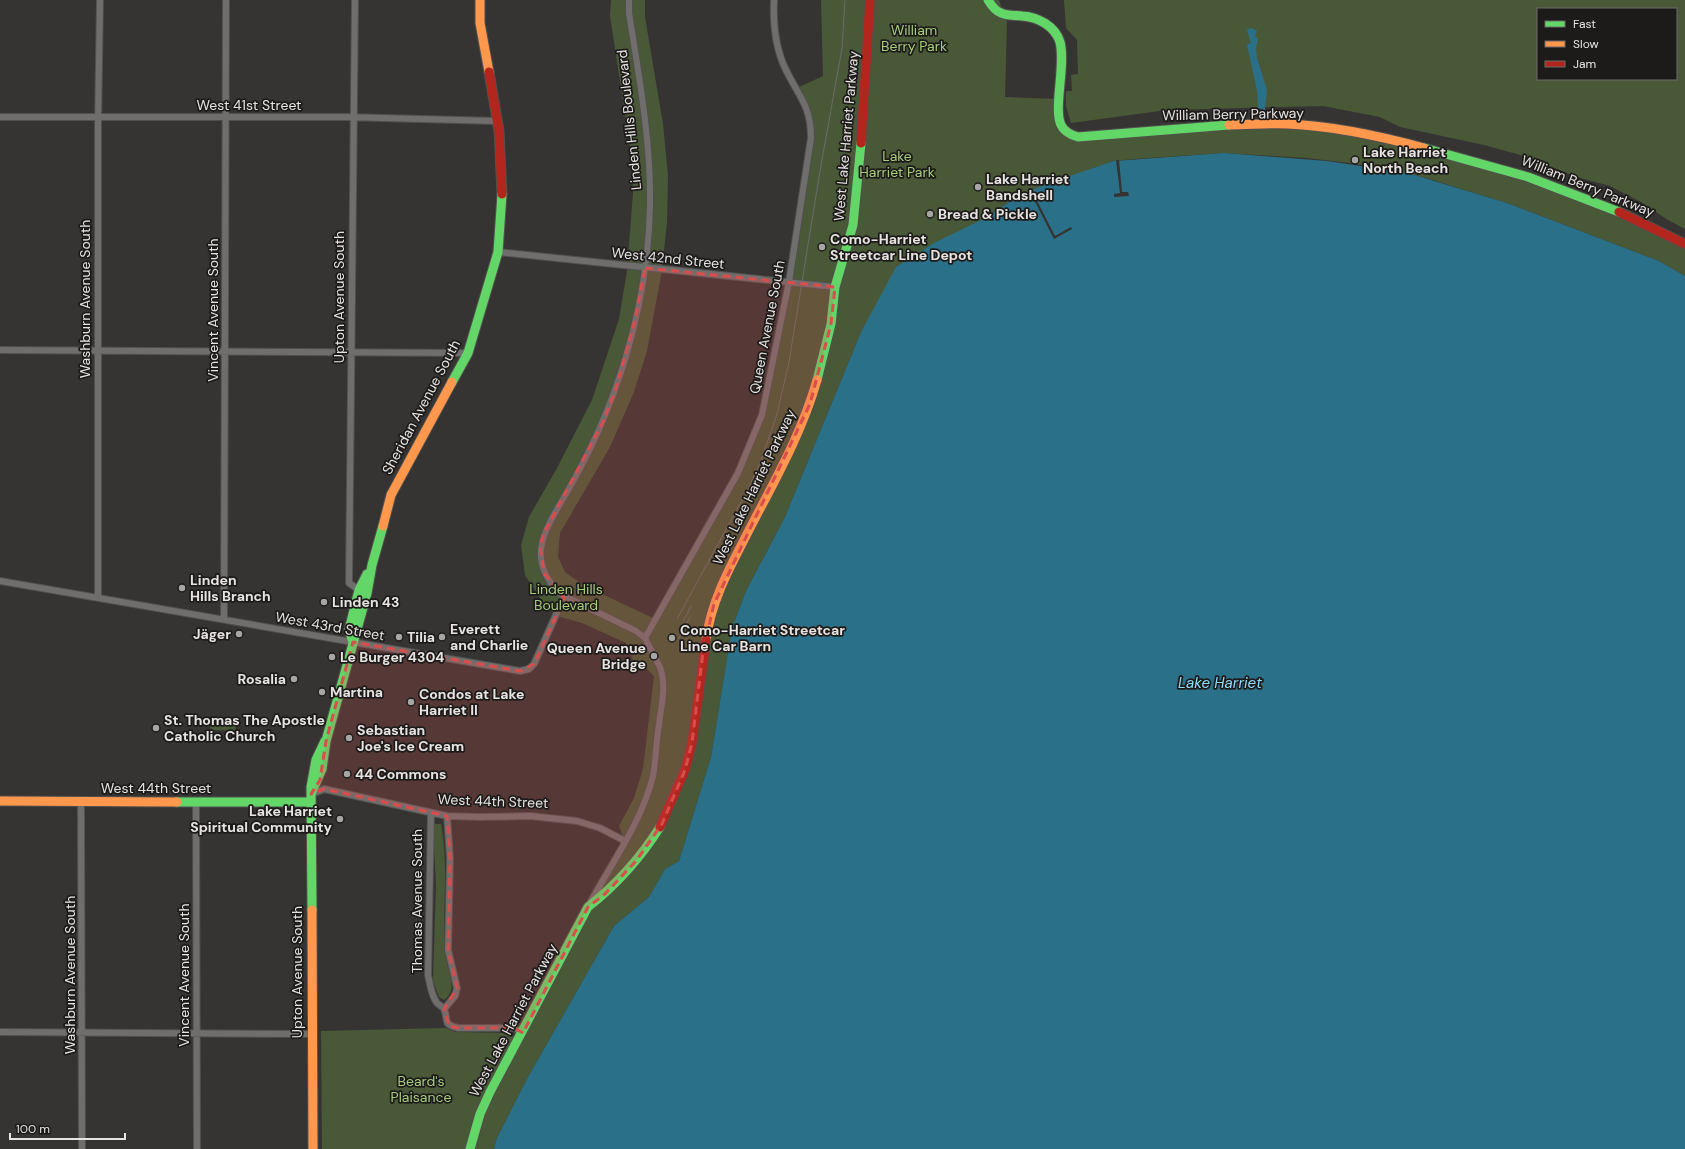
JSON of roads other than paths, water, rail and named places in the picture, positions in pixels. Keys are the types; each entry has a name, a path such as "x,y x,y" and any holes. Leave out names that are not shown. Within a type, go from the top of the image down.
{"street":[{"name":"Washburn Avenue South","path":"98,597 97,350 100,0"},
{"name":"Vincent Avenue South","path":"224,620 226,0"},
{"name":"Upton Avenue South","path":"355,0 353,351 349,583 359,590"},
{"name":"Sheridan Avenue South","path":"353,642 367,593 372,565 391,495 468,353 498,252 502,193 498,121 480,23 480,0"},
{"name":"Linden Hills Boulevard","path":"629,0 629,13 649,162 650,205 645,268 636,320 616,388 603,422 544,533 540,546 540,560 544,573 551,585 564,597 636,631 645,638"},
{"name":"Queen Avenue South","path":"645,638 738,473 752,444 762,415 769,384 789,282 811,138 811,125 804,99 786,70 778,50 774,29 774,0"},
{"name":"West Lake Harriet Parkway","path":"588,907 605,894 636,861 662,824 674,798 685,770 692,743 703,652 714,604 724,578 791,449 810,404 831,324 835,287 848,247 853,225 864,115 870,0"},
{"name":"William Berry Parkway","path":"988,0 996,11 1008,17 1030,16 1040,20 1055,32 1059,38 1062,57 1059,119 1062,128 1071,135 1078,137 1176,127 1239,125 1288,124 1330,128 1388,139 1468,158 1555,185 1656,228 1685,244"},
{"name":"West 41st Street","path":"0,117 354,118 498,121"},
{"name":"West 42nd Street","path":"498,252 835,287"},
{"path":"0,350 224,350 468,353"},
{"name":"Sheridan Avenue South","path":"353,642 349,630 359,590 372,565"},
{"name":"West 43rd Street","path":"0,581 520,671 529,669 534,664 564,597"},
{"name":"West Lake Harriet Parkway","path":"470,1149 480,1114 490,1092 523,1033 588,907 638,818 653,775 664,680 660,668 645,638"},
{"name":"Upton Avenue South","path":"312,1149 311,798 320,780 326,752 326,741 353,642"},
{"name":"West 44th Street","path":"0,801 196,802 311,798 324,788 447,816 551,817 577,821 600,828 625,841"},
{"name":"Washburn Avenue South","path":"82,801 82,1149"},
{"name":"Vincent Avenue South","path":"196,802 197,1149"},
{"name":"Thomas Avenue South","path":"431,813 428,975 431,991 437,1002 444,1009 449,1026 458,1028 514,1028 523,1033"},
{"path":"444,1009 455,996 457,988 448,950 450,858 447,816"},
{"path":"0,1032 312,1034"}],"water":[{"path":"1251,28 1257,31 1255,36 1258,39 1256,48 1257,58 1267,90 1265,110 1258,108 1257,91 1247,44 1251,43 1247,30"},
{"name":"Lake Harriet","path":"1224,153 1327,161 1408,173 1507,203 1659,261 1685,276 1685,1149 494,1149 497,1138 528,1077 614,926 649,897 665,869 679,861 711,757 732,628 746,591 785,517 861,332 896,267 934,243 981,220 1022,194 1052,182 1114,161"}],"tram line":[{"path":"677,619 746,493 761,461 777,414 789,362 820,171 842,48 845,0"},
{"path":"683,622 691,606"},
{"path":"679,638 690,617"}],"place":[{"name":"Lake Harriet North Beach","path":"1355,160"},
{"name":"Lake Harriet Bandshell","path":"978,187"},
{"name":"Bread & Pickle","path":"930,214"},
{"name":"Como-Harriet Streetcar Line Depot","path":"822,247"},
{"name":"Linden Hills Branch","path":"182,588"},
{"name":"Linden 43","path":"324,602"},
{"name":"Jäger","path":"239,634"},
{"name":"Tilia","path":"399,637"},
{"name":"Everett and Charlie","path":"442,637"},
{"name":"Como-Harriet Streetcar Line Car Barn","path":"672,638"},
{"name":"Queen Avenue Bridge","path":"654,656"},
{"name":"Le Burger 4304","path":"332,657"},
{"name":"Rosalia","path":"294,679"},
{"name":"Martina","path":"322,692"},
{"name":"Condos at Lake Harriet II","path":"411,702"},
{"name":"St. Thomas The Apostle Catholic Church","path":"156,728"},
{"name":"Sebastian Joe's Ice Cream","path":"349,738"},
{"name":"44 Commons","path":"347,774"},
{"name":"Lake Harriet Spiritual Community","path":"340,819"}],"park label":[{"name":"William Berry Park","path":"914,38"},
{"name":"Lake Harriet Park","path":"897,164"},
{"name":"Beard's Plaisance","path":"421,1090"}]}
